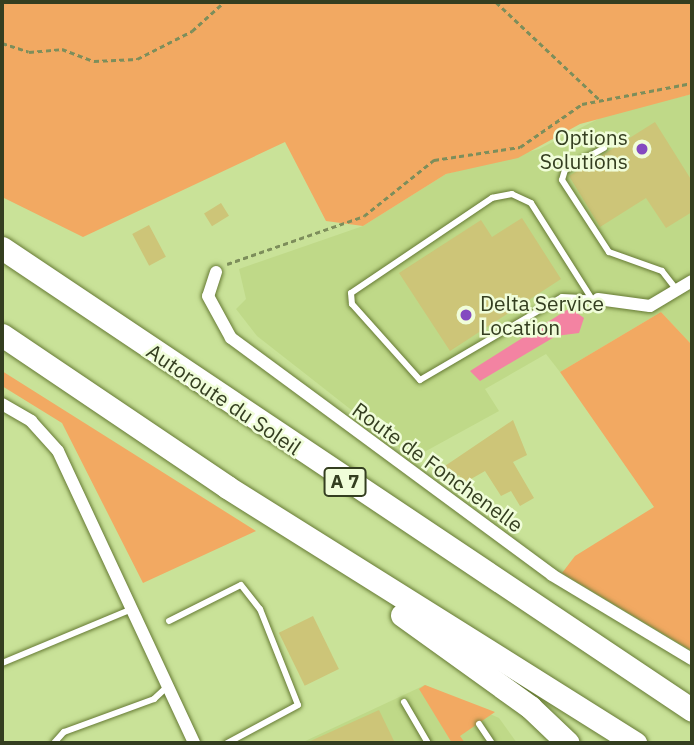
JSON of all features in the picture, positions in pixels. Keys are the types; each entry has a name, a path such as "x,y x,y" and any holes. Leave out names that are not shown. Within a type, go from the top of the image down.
{"highway":[{"name":"Autoroute du Soleil","path":"2,248 692,710"},
{"path":"2,335 227,487 635,743"},
{"path":"227,487 530,707 568,743"}],"street":[{"name":"Route de Fonchenelle","path":"216,272 208,296 231,338 552,575 692,659"},
{"path":"594,298 640,307 677,291 692,281"},
{"path":"2,404 31,421 58,451 194,743"}],"lane":[{"path":"604,148 565,170 562,180 609,251 662,271 677,291"},
{"path":"512,194 531,203 594,298 562,297 420,380 352,304 351,293 492,198 512,194"},
{"path":"169,621 241,585 260,609 298,705 227,743"},
{"path":"2,663 132,609"},
{"path":"54,743 64,732 154,699 168,686"},
{"path":"404,702 428,743"},
{"path":"479,724 492,743"}],"path":[{"path":"2,43 29,52 62,49 94,61 137,60 191,31 223,2"},
{"path":"496,2 600,100"},
{"path":"216,272 255,250 364,216 435,160 520,147 569,111 600,100 692,83"}],"shaded area":[{"path":"2,2 692,2 692,94 580,124 518,158 446,174 363,226 326,221 285,142 83,237 2,197"},
{"path":"692,94 692,345 661,312 560,372 546,354 485,389 499,411 406,462 400,448 257,336 236,309 246,299 239,269 363,226 446,174 539,149 608,114"},
{"path":"570,308 584,318 579,333 556,336 480,381 470,371"},
{"path":"661,312 692,345 692,651 562,573 575,556 654,507 560,372"},
{"path":"2,371 256,531 143,583 62,423 2,386"},
{"path":"425,685 499,718 517,743 301,743"},
{"path":"425,685 495,712 460,736 465,743 452,743 419,689"}],"building":[{"name":"Options Solutions","path":"655,122 692,181 692,212 666,228 646,198 600,227 569,176"},
{"path":"221,203 229,216 212,226 204,214"},
{"name":"Delta Service Location","path":"522,218 561,279 450,351 399,273 481,220 492,237"},
{"path":"149,225 166,257 149,266 132,234"},
{"path":"513,420 527,455 513,462 534,498 520,506 511,491 501,496 485,471 464,483 459,475 447,482 439,470"},
{"path":"313,616 339,669 305,686 279,633"},
{"path":"379,710 395,743 306,743"}],"place":[{"name":"Options Solutions","path":"642,149"},
{"name":"Delta Service Location","path":"466,315"}]}
